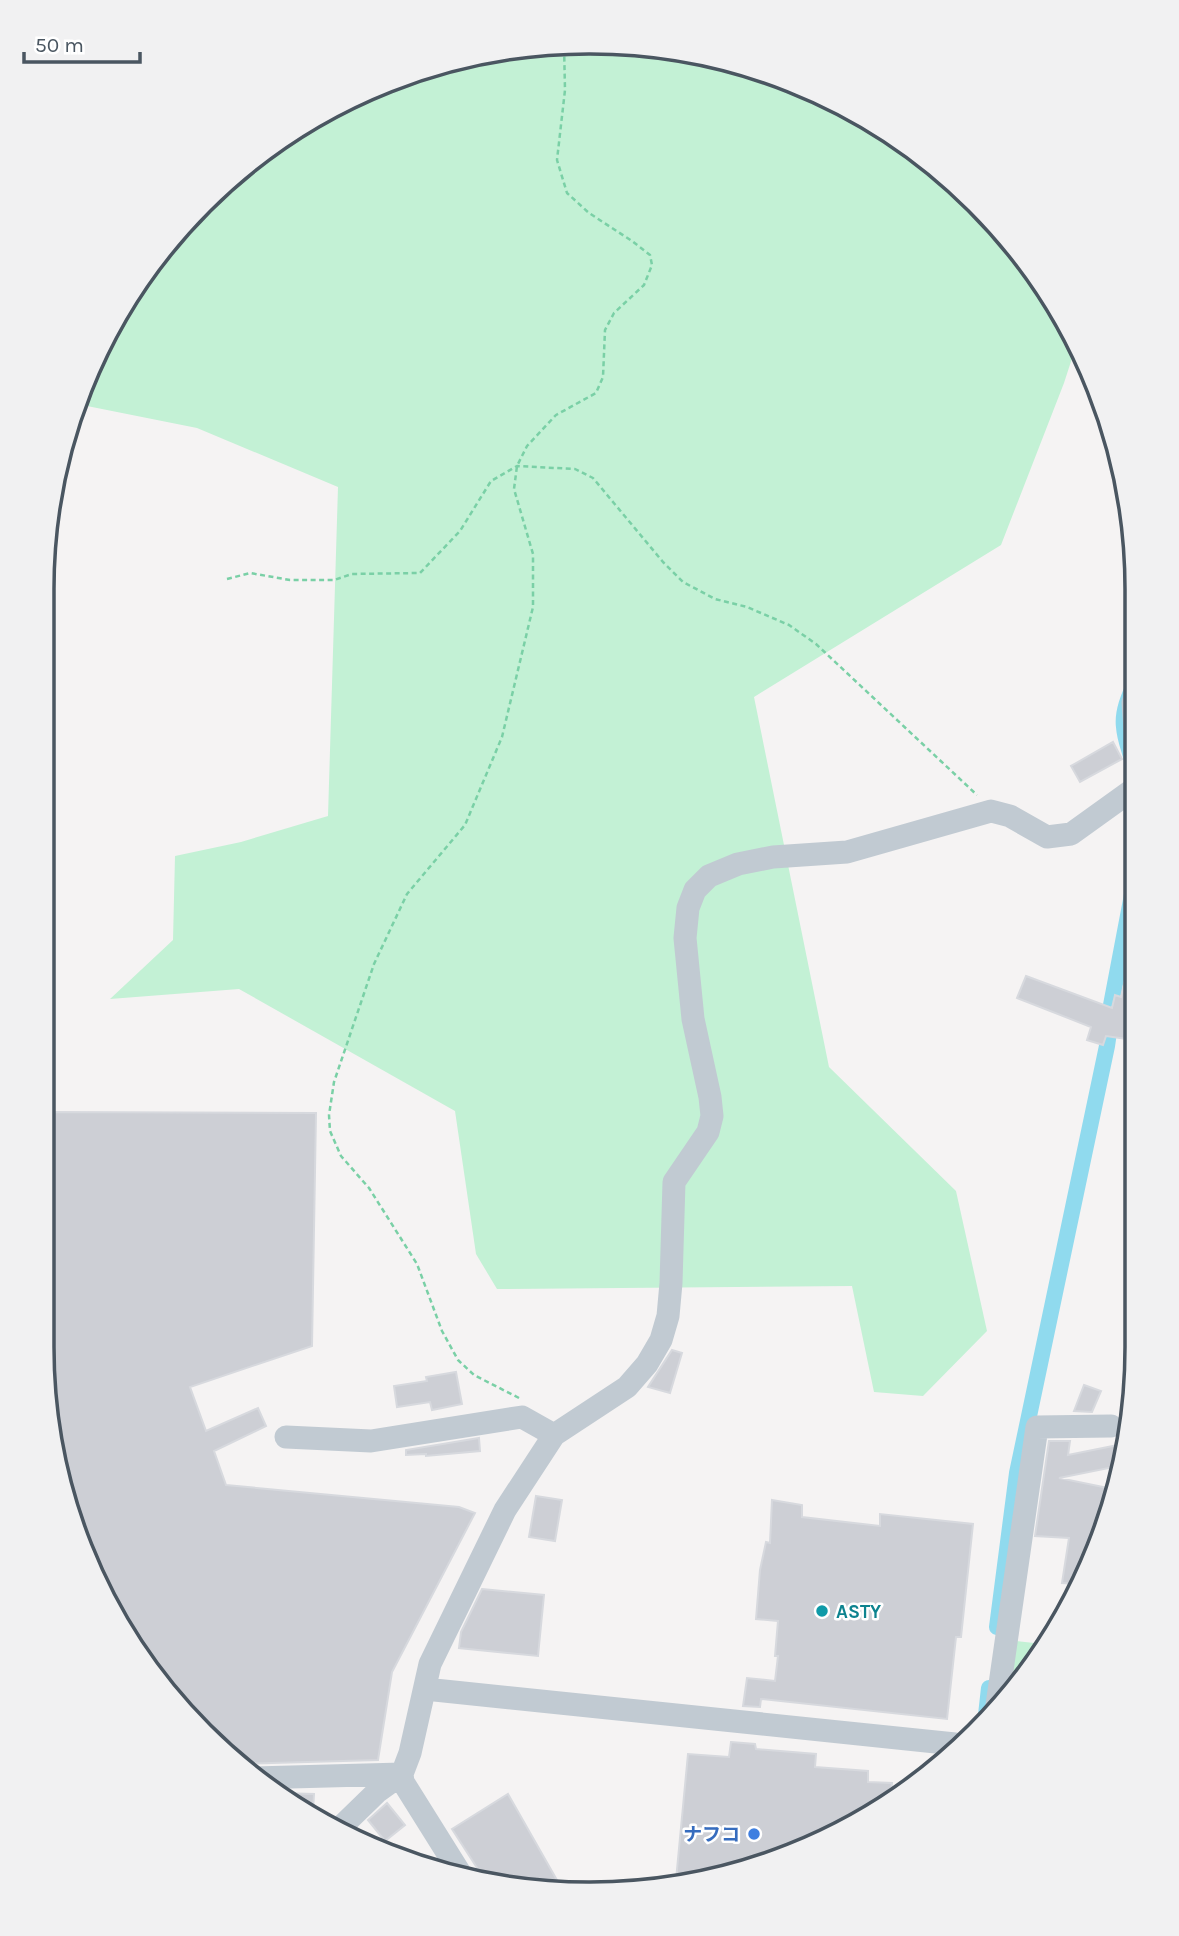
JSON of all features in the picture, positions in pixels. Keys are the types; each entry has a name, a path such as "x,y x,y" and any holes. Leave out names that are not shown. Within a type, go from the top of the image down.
{"street":[{"path":"455,1865 403,1782 402,1774 410,1753 430,1664 505,1510 554,1435 626,1387 647,1364 661,1340 668,1316 674,1182 708,1132 712,1116 693,1019 685,938 688,908 695,890 709,876 738,864 773,857 847,852 991,811 1010,816 1047,837 1071,834 1125,795"},
{"path":"286,1437 371,1441 522,1417 554,1435"},
{"path":"999,1690 1037,1427 1111,1426"},
{"path":"425,1689 948,1743"},
{"path":"273,1777 402,1774"},
{"path":"345,1822 377,1792 402,1774"}],"path":[{"path":"521,1399 474,1376 458,1360 442,1331 417,1264 369,1188 341,1156 331,1131 329,1115 334,1082 374,964 407,894 465,825 502,737 533,607 533,554 514,489 517,466 527,446 556,415 596,393 603,377 605,330 614,313 644,285 652,265 650,255 589,213 567,193 557,160 565,90 564,55"},
{"path":"227,579 250,573 290,580 334,580 352,575 420,573 460,531 491,481 517,466 575,469 593,478 683,582 715,599 747,607 789,625 816,644 909,729 991,811"}],"green space":[{"path":"590,54 659,59 728,72 826,109 887,144 942,187 992,237 1035,292 1072,358 1001,545 754,697 829,1067 956,1191 987,1331 923,1396 874,1392 852,1286 497,1289 476,1254 455,1111 239,989 110,999 173,940 175,856 241,842 328,816 338,487 197,428 87,406 109,353 126,322 144,292 187,237 211,211 264,165 292,144 353,109 451,72 520,59"},
{"path":"1016,1641 1036,1643 1014,1672 1012,1675"}],"building":[{"path":"1113,742 1122,759 1080,782 1071,766"},
{"path":"1026,976 1112,1008 1115,995 1121,997 1125,984 1125,1039 1106,1036 1103,1045 1087,1040 1091,1027 1017,998"},
{"path":"54,1112 316,1113 312,1346 190,1387 206,1431 258,1408 266,1426 214,1451 226,1485 459,1507 475,1513 392,1672 378,1760 255,1764 211,1725 165,1672 144,1644 109,1583 72,1485 55,1382"},
{"path":"672,1350 682,1353 670,1393 648,1387"},
{"path":"456,1372 462,1404 432,1410 430,1402 397,1407 394,1386 427,1381 426,1377"},
{"path":"1084,1385 1101,1391 1092,1412 1074,1411"},
{"path":"479,1438 480,1451 406,1455 406,1450"},
{"path":"1049,1441 1070,1441 1068,1455 1115,1446 1111,1468 1059,1478 1106,1488 1070,1583 1062,1583 1069,1538 1035,1536"},
{"path":"536,1496 562,1500 555,1541 529,1537"},
{"path":"772,1500 802,1505 802,1517 880,1526 880,1514 973,1524 961,1637 956,1637 947,1719 761,1699 760,1707 743,1706 747,1678 775,1681 778,1621 756,1619 760,1570 766,1542 770,1543"},
{"path":"482,1589 544,1595 538,1656 459,1648 461,1632"},
{"name":"ナフコ","path":"731,1742 755,1744 756,1749 816,1754 815,1767 868,1771 868,1782 892,1783 891,1789 826,1827 794,1841 728,1864 677,1874 688,1754 729,1757"},
{"path":"294,1793 314,1794 313,1805"},
{"path":"508,1794 558,1881 478,1870 452,1829"},
{"path":"387,1803 405,1825 385,1841 368,1820"}],"waterway":[{"path":"1125,710 1125,733"},
{"path":"997,1627 1017,1473 1107,1046 1111,1005 1125,931"},
{"path":"987,1704 989,1688"}],"place":[{"name":"ASTY","path":"822,1611"},
{"name":"ナフコ","path":"754,1834"}]}
